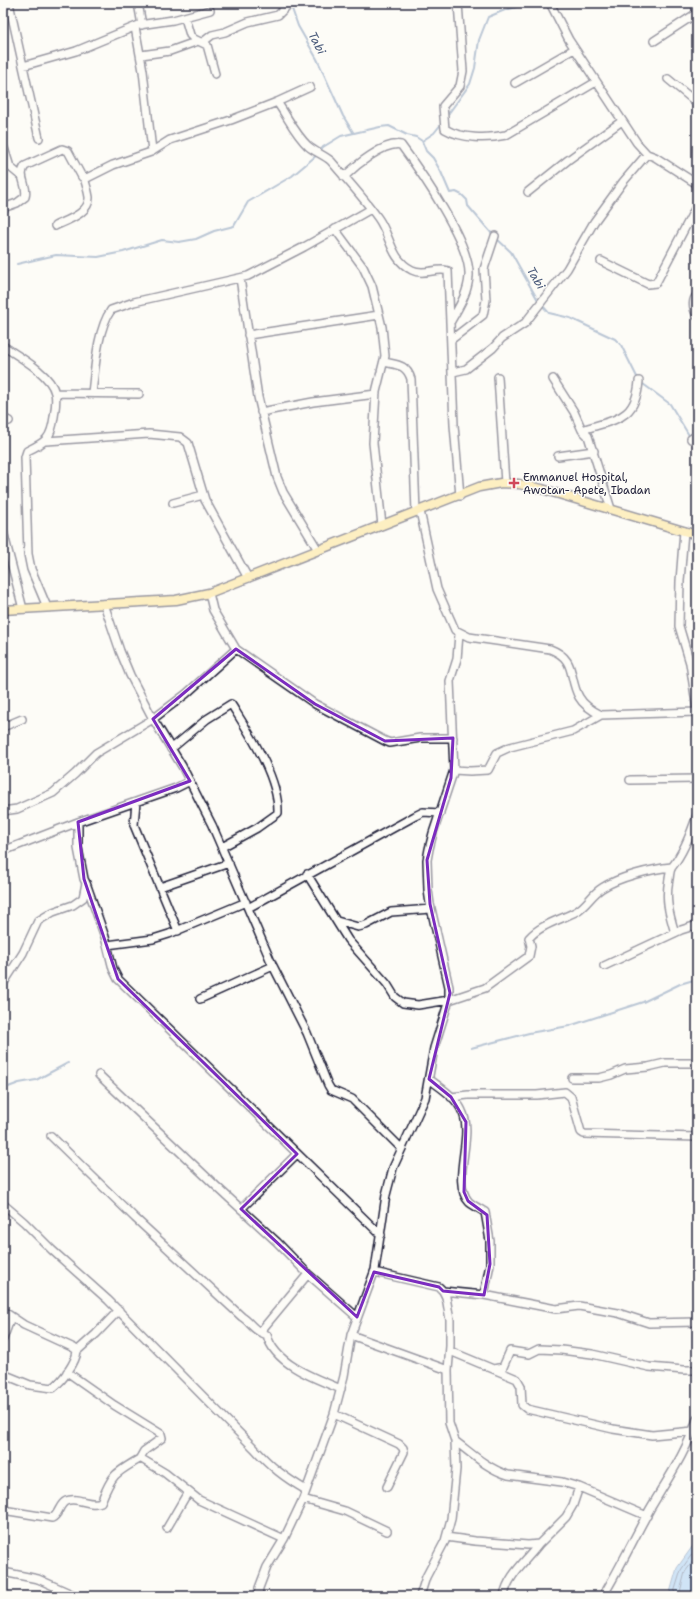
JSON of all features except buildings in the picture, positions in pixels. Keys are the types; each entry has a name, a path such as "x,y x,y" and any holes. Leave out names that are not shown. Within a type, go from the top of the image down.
{"main road":[{"path":"3,610 176,600 209,593 460,496 479,487 505,483 542,489 697,535"}],"street":[{"path":"10,3 39,138"},
{"path":"138,3 141,55 152,151"},
{"path":"141,55 170,51 201,42 212,35 225,32 248,22 278,15 287,6 293,3"},
{"path":"458,3 462,71 460,86 443,106 445,129 455,135 486,137 506,135 596,82"},
{"path":"550,3 574,49 637,143 647,154 656,157 697,184"},
{"path":"23,66 76,51 139,26 185,18 210,10"},
{"path":"654,41 697,13"},
{"path":"185,18 190,35 208,48 214,74"},
{"path":"515,83 574,49"},
{"path":"668,79 697,103"},
{"path":"84,178 87,178 113,165 126,162 152,151 170,140 231,120 310,87"},
{"path":"277,102 307,145 326,157 379,218 398,259 414,271 422,272 444,270 448,272 452,340 454,425 460,496"},
{"path":"528,192 568,160 622,121"},
{"path":"344,177 364,158 394,144 401,145 452,225 467,258 469,275 467,290 451,322"},
{"path":"4,148 10,167 22,177"},
{"path":"3,208 17,203 26,197 26,188 22,177 22,169 25,166 62,149 66,149 78,171 84,178 89,195 88,205 84,211 55,226"},
{"path":"453,372 466,369 493,348 502,338 525,323 567,269 594,222 623,182 647,154"},
{"path":"601,260 648,284 656,283 697,204"},
{"path":"92,393 102,328 111,310 134,302 240,278 258,271 371,209"},
{"path":"335,229 363,267 372,286 385,351 384,362 376,394 373,443 382,525"},
{"path":"452,340 483,315 486,300 484,269 495,236"},
{"path":"240,278 261,412 277,477 284,492 318,550"},
{"path":"697,295 693,301 694,310 697,316"},
{"path":"248,336 378,315"},
{"path":"3,346 37,369 54,387 53,426 46,441"},
{"path":"384,362 405,367 411,379 418,512 437,589 455,630 459,634 469,637 550,649 559,652 570,666 579,697 593,711 601,715"},
{"path":"498,377 505,483"},
{"path":"553,379 574,412 582,430 588,436 594,451 611,509"},
{"path":"582,430 624,415 632,408 638,394 639,381"},
{"path":"55,393 139,394"},
{"path":"261,412 313,402 376,394"},
{"path":"47,607 31,568 28,554 25,468 25,457 27,451 46,441 149,434 180,437 188,443 203,495 210,510 248,578"},
{"path":"558,456 594,451"},
{"path":"173,503 203,495"},
{"path":"3,531 23,609"},
{"path":"454,770 470,772 488,770 497,753 573,731 601,715 697,711 690,663 679,626 680,581 684,531"},
{"path":"209,593 213,610 236,649 315,704 385,741 390,742 420,738 453,738"},
{"path":"104,604 120,651 153,719 170,749 182,766 222,847 273,966 307,1033 328,1085 331,1090 352,1099 401,1148"},
{"path":"258,1596 259,1588 267,1567 284,1539 303,1499 334,1414 341,1389 351,1334 374,1272 386,1195 393,1168 425,1098 434,1048 449,1000 449,987 428,890 428,860 429,849 454,770 450,681 457,659 459,634"},
{"path":"3,811 17,809 53,793 96,753 153,719 186,694 236,649"},
{"path":"170,749 207,719 231,704 253,741 269,772 278,802 278,813 257,828 222,847"},
{"path":"3,727 22,718"},
{"path":"630,780 697,779"},
{"path":"3,851 78,822 176,788 190,781"},
{"path":"136,802 134,825 178,931"},
{"path":"107,945 153,939 247,905 423,812 440,813"},
{"path":"675,933 667,904 667,885 670,878 670,870 677,860 689,836 697,815"},
{"path":"78,822 78,848 84,879 107,945 113,969 118,979 380,1235"},
{"path":"160,887 229,863"},
{"path":"307,874 348,940 382,978 395,997 403,1003 418,1005 449,1000 485,988 529,956 531,946 529,938 535,931 578,910 602,888 632,876 659,868 672,867"},
{"path":"3,984 23,953 38,921 52,912 76,903 83,898 86,883"},
{"path":"336,921 358,927 366,925 391,912 431,909"},
{"path":"604,966 691,926 697,926"},
{"path":"200,999 273,966"},
{"path":"572,1078 599,1078 625,1069 648,1067 665,1063 697,1063"},
{"path":"99,1075 277,1242 308,1274 357,1317"},
{"path":"429,1079 451,1097 462,1110 466,1122 462,1177 464,1192 468,1201 485,1212 487,1215 490,1241 490,1264 484,1295"},
{"path":"451,1097 468,1095 537,1095 565,1092 571,1097 580,1132 584,1134 697,1137"},
{"path":"51,1136 146,1228 242,1317 248,1320 254,1329 267,1335 270,1343 288,1363 311,1377 341,1389"},
{"path":"241,1209 296,1154"},
{"path":"3,1204 119,1310 269,1465 289,1480 306,1490"},
{"path":"374,1272 439,1287 443,1291 446,1298 450,1320 450,1351 448,1370 449,1423 455,1441 456,1469 451,1519 446,1537 426,1576 420,1596"},
{"path":"260,1332 308,1274"},
{"path":"443,1291 484,1295 556,1309 579,1306 618,1313 655,1323 697,1322"},
{"path":"3,1374 30,1385 54,1388 60,1383 67,1372 77,1351 119,1310"},
{"path":"3,1311 11,1317 74,1348 77,1351"},
{"path":"3,1339 11,1317"},
{"path":"351,1334 448,1370"},
{"path":"493,1369 504,1367 510,1351 529,1354 539,1349 592,1354 649,1367 697,1370"},
{"path":"450,1351 519,1381 521,1386 522,1405 527,1409 613,1429 652,1435 693,1431"},
{"path":"3,1510 52,1518 62,1505 68,1501 77,1500 97,1504 101,1502 110,1480 117,1472 141,1458 144,1451 162,1438 161,1434 114,1405 67,1372"},
{"path":"334,1414 399,1444 403,1448 404,1452 387,1487"},
{"path":"603,1596 688,1444 697,1419"},
{"path":"455,1441 470,1453 500,1472 508,1475 562,1482 579,1487 647,1516"},
{"path":"141,1458 165,1473 200,1500 284,1539"},
{"path":"504,1596 505,1589 520,1567 539,1544 566,1517 573,1505 579,1487"},
{"path":"167,1528 188,1492"},
{"path":"303,1499 345,1511 387,1531"},
{"path":"446,1537 528,1545 539,1544"},
{"path":"3,1572 38,1579 76,1596"}],"highlighted area":[{"path":"236,649 315,704 385,741 453,738 451,778 427,860 430,904 450,993 429,1079 451,1097 466,1122 464,1192 468,1201 487,1215 490,1264 484,1295 443,1291 439,1287 374,1272 357,1317 241,1209 297,1154 118,979 84,879 78,822 190,781 153,719"}],"water":[{"path":"697,1540 697,1596 669,1596 677,1568"}],"waterway":[{"path":"446,117 470,84 475,68 479,40 488,17 505,10 532,3"},
{"name":"Tabi","path":"291,6 298,26 317,59 343,116 353,132"},
{"path":"422,141 434,133 442,123"},
{"path":"17,264 56,255 98,257 123,252 162,240 179,242 196,239 214,231 234,226 248,202 292,176 317,155 323,147 341,136 389,126 422,141 426,151 433,158 441,172 450,193 456,192 462,195 467,200 468,206 493,235"},
{"name":"Tabi","path":"496,238 511,252 539,302"},
{"name":"Tabi","path":"542,305 549,313 570,318 615,339 621,345 639,381 670,404 690,437"},
{"name":"Tabi","path":"692,440 697,456"},
{"path":"471,1048 529,1033 569,1026 643,1002 680,984 697,979"},
{"path":"3,1089 19,1083 36,1080 68,1063"}],"place":[{"name":"Emmanuel Hospital, Awotan- Apete, Ibadan","path":"514,483"}]}
